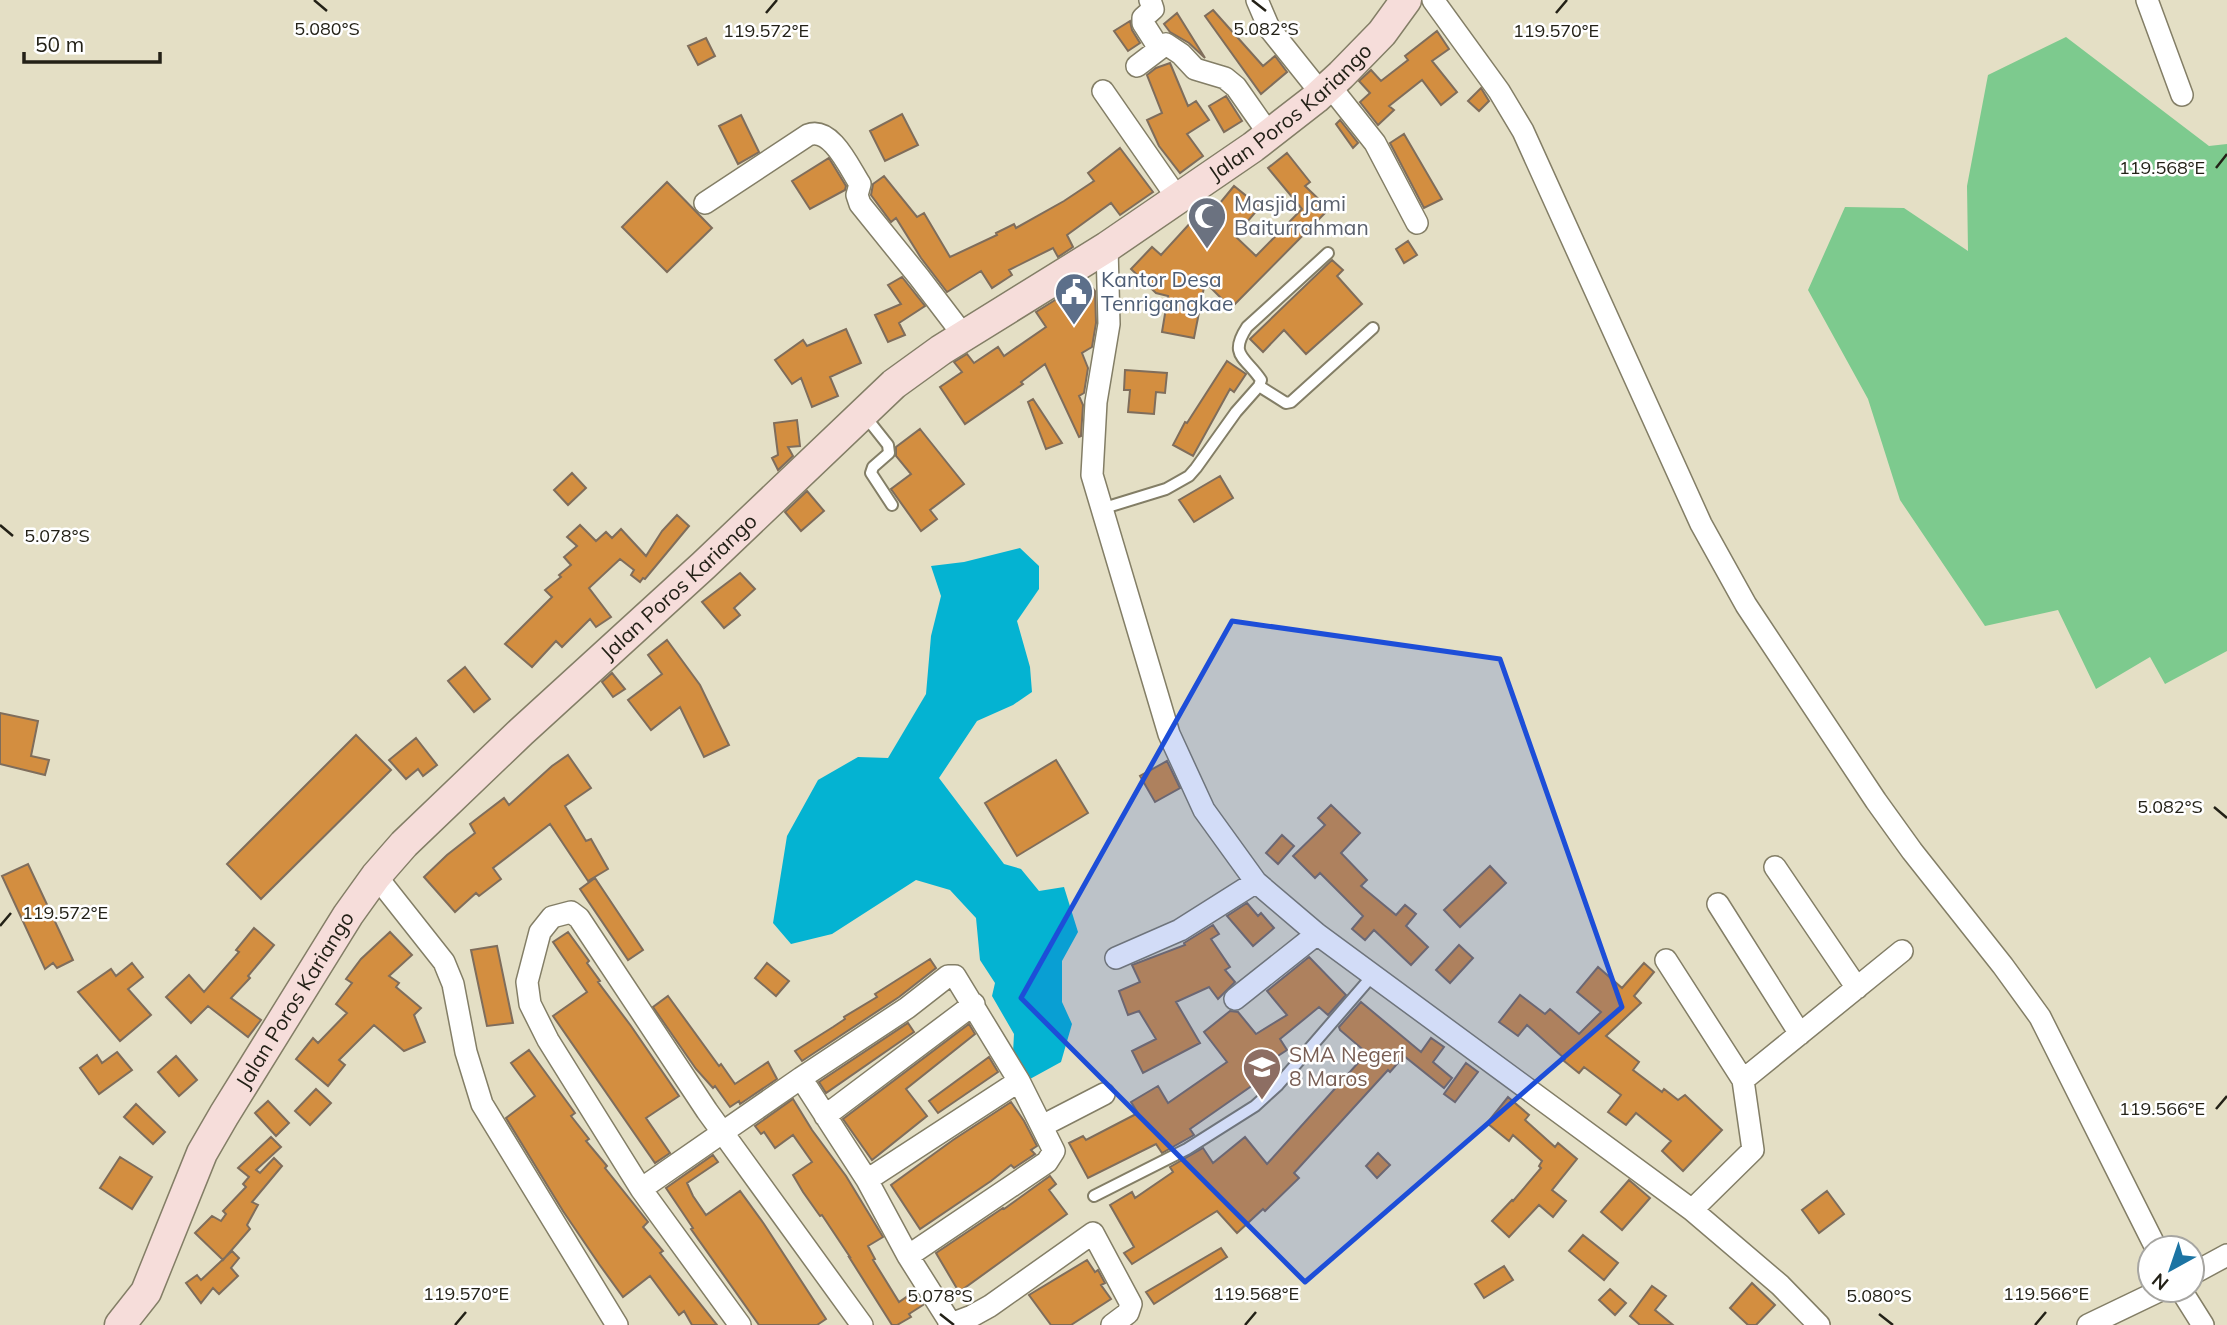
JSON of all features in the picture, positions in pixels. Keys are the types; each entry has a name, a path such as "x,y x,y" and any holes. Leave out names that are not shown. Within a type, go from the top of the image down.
{"main road":[{"name":"Jalan Poros Kariango","path":"120,1325 146,1292 210,1139 348,915 376,876 404,844 900,379 1107,247 1269,134 1325,89 1369,47 1406,0"}],"street":[{"path":"1150,0 1153,9 1143,19 1143,23 1159,48"},
{"path":"1257,0 1269,28 1375,143 1417,223"},
{"path":"1433,0 1499,91 1523,131 1701,524 1727,575 1882,809 2003,966 2044,1024 2149,1234"},
{"path":"2148,0 2182,95"},
{"path":"1137,66 1166,44 1173,47 1195,69 1225,78 1236,87 1269,134"},
{"path":"1102,91 1178,199"},
{"path":"705,203 808,135 824,135 832,140 860,184 857,195 860,204 964,336"},
{"path":"1107,247 1109,324 1096,402 1092,475 1169,734 1204,810 1256,882 1317,934 1692,1210 1780,1285 1819,1325"},
{"path":"1775,867 1857,988"},
{"path":"376,876 444,962 453,984 466,1052 482,1104 617,1325"},
{"path":"1116,958 1180,930 1256,882"},
{"path":"1718,904 1800,1034"},
{"path":"740,1325 641,1189 548,1040 530,1004 527,982 540,932 552,917 571,912 579,918 723,1132 862,1325"},
{"path":"1235,999 1317,934"},
{"path":"1743,1080 1902,951"},
{"path":"1666,960 1743,1080 1753,1150 1692,1210"},
{"path":"641,1189 907,1008 948,976 955,976 1019,1081 1054,1151 1047,1162 908,1256"},
{"path":"825,1116 974,1004"},
{"path":"801,1078 867,1180 908,1256 950,1324 990,1306 1093,1233 1131,1304 1128,1313 1112,1325"},
{"path":"867,1180 1019,1081"},
{"path":"1042,1126 1104,1094"},
{"path":"2206,1266 2227,1255"},
{"path":"2088,1325 2136,1302"},
{"path":"2190,1304 2203,1325"}],"lane":[{"path":"1101,509 1166,489 1196,468 1236,412 1259,386 1261,380 1238,352 1237,344 1240,338 1247,327 1328,254"},
{"path":"1259,386 1286,403 1291,402 1373,328"},
{"path":"863,414 888,445 889,453 873,467 871,473 892,505"},
{"path":"1094,1196 1187,1149 1255,1106 1278,1084 1373,975"}],"highlighted area":[{"path":"1232,621 1500,659 1622,1007 1305,1282 1021,998"}],"green space":[{"path":"2066,37 2209,146 2227,144 2227,651 2165,684 2150,657 2096,689 2058,610 1985,626 1900,500 1868,399 1808,290 1845,207 1904,208 1968,251 1967,186 1988,75"}],"water":[{"path":"1020,548 1039,566 1039,589 1017,621 1030,667 1032,692 1013,705 977,721 939,778 1004,864 1021,869 1039,891 1064,887 1078,932 1062,961 1062,1002 1072,1024 1061,1062 1030,1079 1013,1053 1014,1034 992,996 995,983 980,960 976,918 950,890 916,880 832,934 791,944 773,923 787,836 818,780 858,757 888,758 926,694 931,636 941,596 931,566 964,562"}],"building":[{"path":"1213,10 1263,66 1275,56 1287,72 1261,94 1205,16"},
{"path":"1177,13 1205,58 1189,43 1170,32 1164,24"},
{"path":"1130,21 1140,43 1128,51 1114,31"},
{"path":"1437,31 1449,49 1432,61 1457,92 1441,105 1422,80 1389,106 1394,110 1378,125 1360,102 1370,93 1359,81 1371,70 1381,81 1408,60 1405,56"},
{"path":"706,38 715,56 698,65 688,46"},
{"path":"1170,63 1188,106 1196,101 1209,120 1187,134 1203,156 1180,173 1159,146 1147,120 1162,113 1147,75"},
{"path":"1481,88 1489,101 1479,111 1468,101"},
{"path":"1226,96 1242,121 1224,132 1209,106"},
{"path":"902,114 918,145 885,161 870,131"},
{"path":"741,115 759,152 738,164 719,126"},
{"path":"1340,120 1358,143 1353,148 1336,124"},
{"path":"1404,134 1442,199 1424,208 1390,143"},
{"path":"1120,148 1153,192 1120,215 1111,203 1067,235 1073,247 1058,257 1053,248 1009,270 1012,275 992,288 981,271 947,292 921,258 896,218 891,222 871,195 873,184 884,176 917,217 924,213 950,257 1014,224 1016,228 1064,201 1094,181 1088,173"},
{"path":"1287,153 1310,182 1305,186 1329,209 1231,308 1205,282 1194,338 1162,332 1168,296 1156,293 1131,269 1152,247 1161,255 1204,208 1211,214 1234,186 1260,207 1235,236 1256,256 1302,209 1268,168"},
{"path":"829,158 846,186 845,190 810,209 792,181"},
{"path":"667,182 712,228 667,272 622,227"},
{"path":"1408,241 1417,255 1404,263 1396,249"},
{"path":"1332,260 1343,270 1337,276 1362,304 1306,354 1284,330 1263,352 1250,339"},
{"path":"902,277 925,306 899,323 905,335 888,342 875,315 901,304 888,285"},
{"path":"1087,280 1095,291 1096,323 1092,347 1082,353 1088,368 1084,393 1079,396 1083,405 1081,436 1079,437 1045,364 1021,382 1023,384 965,424 940,387 962,372 954,362 967,354 974,363 998,347 1004,356 1046,327 1036,312"},
{"path":"846,329 861,363 830,377 838,396 812,407 801,378 792,384 775,360 803,340 807,346"},
{"path":"1227,361 1246,374 1234,392 1230,389 1193,456 1173,445 1185,422 1187,423"},
{"path":"1125,370 1167,373 1165,393 1156,392 1154,414 1128,412 1130,390 1124,390"},
{"path":"1033,399 1062,443 1046,449 1028,402"},
{"path":"797,420 800,446 788,447 793,456 778,470 772,458 778,455 774,423"},
{"path":"920,429 964,484 930,510 937,519 921,531 891,489 911,474 896,456 896,447"},
{"path":"572,473 586,488 568,505 554,490"},
{"path":"1220,476 1233,498 1194,522 1179,500"},
{"path":"807,491 824,511 801,531 785,512"},
{"path":"677,515 689,526 645,579 640,582 631,575 634,570 620,559 589,588 611,617 596,627 590,619 562,647 556,641 532,667 505,644 552,597 545,590 571,565 564,557 577,546 567,537 580,525 596,541 606,532 612,538 621,529 646,556 662,531"},
{"path":"740,573 755,589 734,608 740,615 724,628 702,602"},
{"path":"667,640 700,685 729,745 704,757 680,707 651,730 628,700 662,674 648,655"},
{"path":"465,667 490,699 474,712 448,681"},
{"path":"612,673 625,689 613,697 602,682"},
{"path":"0,713 38,721 31,756 49,760 45,775 0,764"},
{"path":"356,735 391,770 261,899 227,864"},
{"path":"416,738 437,765 423,776 418,769 406,779 389,760"},
{"path":"568,755 591,788 565,806 586,841 591,839 608,869 588,881 550,824 493,868 501,879 479,896 476,893 455,912 424,877 475,833 470,824 504,798 509,805"},
{"path":"1056,760 1088,813 1017,856 985,803"},
{"path":"1167,761 1180,788 1155,802 1140,776"},
{"path":"1331,805 1360,833 1341,853 1367,880 1361,886 1396,915 1405,905 1416,914 1406,926 1428,947 1411,965 1374,930 1365,940 1352,929 1363,916 1320,873 1315,878 1293,856 1325,825 1318,818"},
{"path":"1282,835 1294,846 1278,864 1266,853"},
{"path":"28,864 73,960 57,968 53,963 45,969 2,876"},
{"path":"1490,866 1506,883 1460,927 1444,910"},
{"path":"595,878 643,950 628,960 580,889"},
{"path":"1247,903 1258,916 1261,913 1274,928 1253,946 1227,916"},
{"path":"1213,925 1219,934 1211,939 1230,967 1225,970 1235,982 1218,999 1209,987 1176,1002 1200,1043 1143,1073 1132,1051 1156,1039 1139,1011 1128,1015 1119,991 1140,982 1132,965 1185,945 1184,943"},
{"path":"254,928 274,945 248,976 250,978 231,998 261,1020 248,1037 208,1006 191,1023 166,997 189,975 204,992 239,952 236,950"},
{"path":"390,932 412,955 389,976 399,983 396,987 421,1008 414,1015 425,1042 404,1051 374,1025 339,1060 345,1065 328,1086 296,1059 313,1038 318,1043 347,1013 336,1004 352,983 346,979 361,959"},
{"path":"568,932 589,961 587,963 600,981 598,982 679,1096 646,1118 670,1153 655,1163 553,1016 587,992 553,942"},
{"path":"1459,945 1473,958 1450,983 1436,970"},
{"path":"497,946 513,1023 487,1026 471,950"},
{"path":"1309,957 1346,995 1328,1015 1319,1007 1280,1039 1287,1050 1247,1076 1253,1085 1190,1129 1194,1135 1162,1153 1156,1144 1088,1178 1069,1143 1083,1136 1086,1140 1138,1113 1131,1102 1158,1086 1168,1103 1227,1062 1204,1032 1230,1011 1238,1012 1256,1034 1287,1015 1267,991"},
{"path":"930,959 936,968 899,997 802,1061 795,1051"},
{"path":"132,963 143,977 128,989 151,1015 120,1041 78,992 111,969 116,976"},
{"path":"767,963 789,981 776,996 755,978"},
{"path":"1644,963 1654,972 1634,996 1641,1003 1606,1036 1639,1062 1633,1070 1662,1092 1664,1089 1678,1100 1685,1095 1722,1130 1683,1171 1662,1151 1671,1141 1636,1113 1626,1125 1608,1112 1621,1095 1584,1067 1579,1073 1527,1025 1518,1036 1499,1022 1520,995 1545,1014 1550,1009 1579,1034 1601,1012 1577,992 1598,967 1622,988"},
{"path":"668,996 735,1084 768,1062 777,1079 740,1104 739,1101 730,1107 715,1086 713,1088 696,1069 653,1007"},
{"path":"1361,1002 1421,1052 1431,1038 1444,1047 1433,1062 1452,1078 1444,1088 1404,1056 1294,1173 1299,1178 1265,1211 1263,1209 1237,1233 1217,1211 1132,1264 1124,1253 1134,1247 1110,1205 1132,1192 1135,1198 1173,1172 1170,1167 1203,1148 1213,1163 1245,1137 1267,1164 1367,1053 1339,1027"},
{"path":"908,1023 914,1032 826,1093 819,1082"},
{"path":"969,1024 975,1034 906,1089 927,1116 872,1160 843,1119"},
{"path":"529,1050 575,1113 571,1116 589,1139 586,1141 648,1222 643,1227 663,1251 660,1253 717,1325 692,1325 684,1311 679,1315 650,1276 623,1297 599,1264 506,1118 535,1096 511,1063"},
{"path":"117,1052 132,1070 99,1094 80,1068 97,1055 102,1063"},
{"path":"176,1056 197,1080 179,1096 158,1072"},
{"path":"989,1057 998,1072 938,1113 929,1101"},
{"path":"1466,1063 1478,1072 1455,1102 1444,1094"},
{"path":"316,1089 331,1103 310,1125 295,1111"},
{"path":"1508,1097 1529,1115 1525,1120 1555,1147 1558,1143 1577,1159 1552,1190 1566,1201 1553,1217 1539,1205 1509,1237 1492,1221 1541,1168 1539,1166 1542,1161 1513,1135 1509,1141 1487,1123"},
{"path":"793,1099 846,1176 883,1237 868,1246 875,1259 873,1260 899,1302 915,1291 923,1305 909,1314 911,1317 897,1325 892,1325 850,1257 793,1175 812,1162 793,1135 775,1148 764,1132 761,1134 755,1126"},
{"path":"268,1101 289,1123 276,1136 255,1113"},
{"path":"1011,1102 1037,1146 1031,1150 1035,1154 1014,1168 1011,1165 920,1229 891,1185"},
{"path":"136,1104 165,1132 153,1144 124,1117"},
{"path":"271,1137 281,1147 256,1170 260,1173 274,1158 282,1166 252,1202 258,1205 247,1225 250,1229 223,1260 195,1233 212,1216 221,1221 226,1214 223,1211 246,1187 243,1184 249,1177 238,1168"},
{"path":"1378,1153 1390,1165 1377,1178 1366,1166"},
{"path":"713,1155 718,1162 687,1183 693,1196 706,1215 740,1191 826,1319 817,1325 759,1325 691,1229 693,1228 666,1188"},
{"path":"120,1157 152,1177 132,1209 100,1188"},
{"path":"1050,1176 1056,1184 1049,1190 1067,1214 959,1292 936,1253"},
{"path":"1629,1180 1650,1198 1622,1230 1601,1212"},
{"path":"1827,1191 1844,1214 1819,1233 1802,1210"},
{"path":"1583,1235 1618,1263 1604,1280 1569,1251"},
{"path":"1221,1248 1227,1257 1154,1304 1146,1292"},
{"path":"232,1251 239,1258 231,1268 238,1276 219,1294 213,1288 201,1303 186,1283 197,1275 201,1280"},
{"path":"1087,1260 1095,1272 1098,1270 1105,1283 1101,1285 1111,1299 1071,1325 1051,1325 1029,1295"},
{"path":"1504,1266 1513,1280 1484,1298 1475,1284"},
{"path":"1752,1283 1775,1305 1756,1325 1748,1325 1730,1308"},
{"path":"1652,1286 1666,1296 1655,1310 1673,1325 1640,1325 1630,1316"},
{"path":"1610,1289 1626,1303 1615,1315 1599,1300"}],"place":[{"name":"Masjid Jami Baiturrahman","path":"1207,250"},
{"name":"Kantor Desa Tenrigangkae","path":"1074,326"},
{"name":"SMA Negeri 8 Maros","path":"1262,1101"}]}
